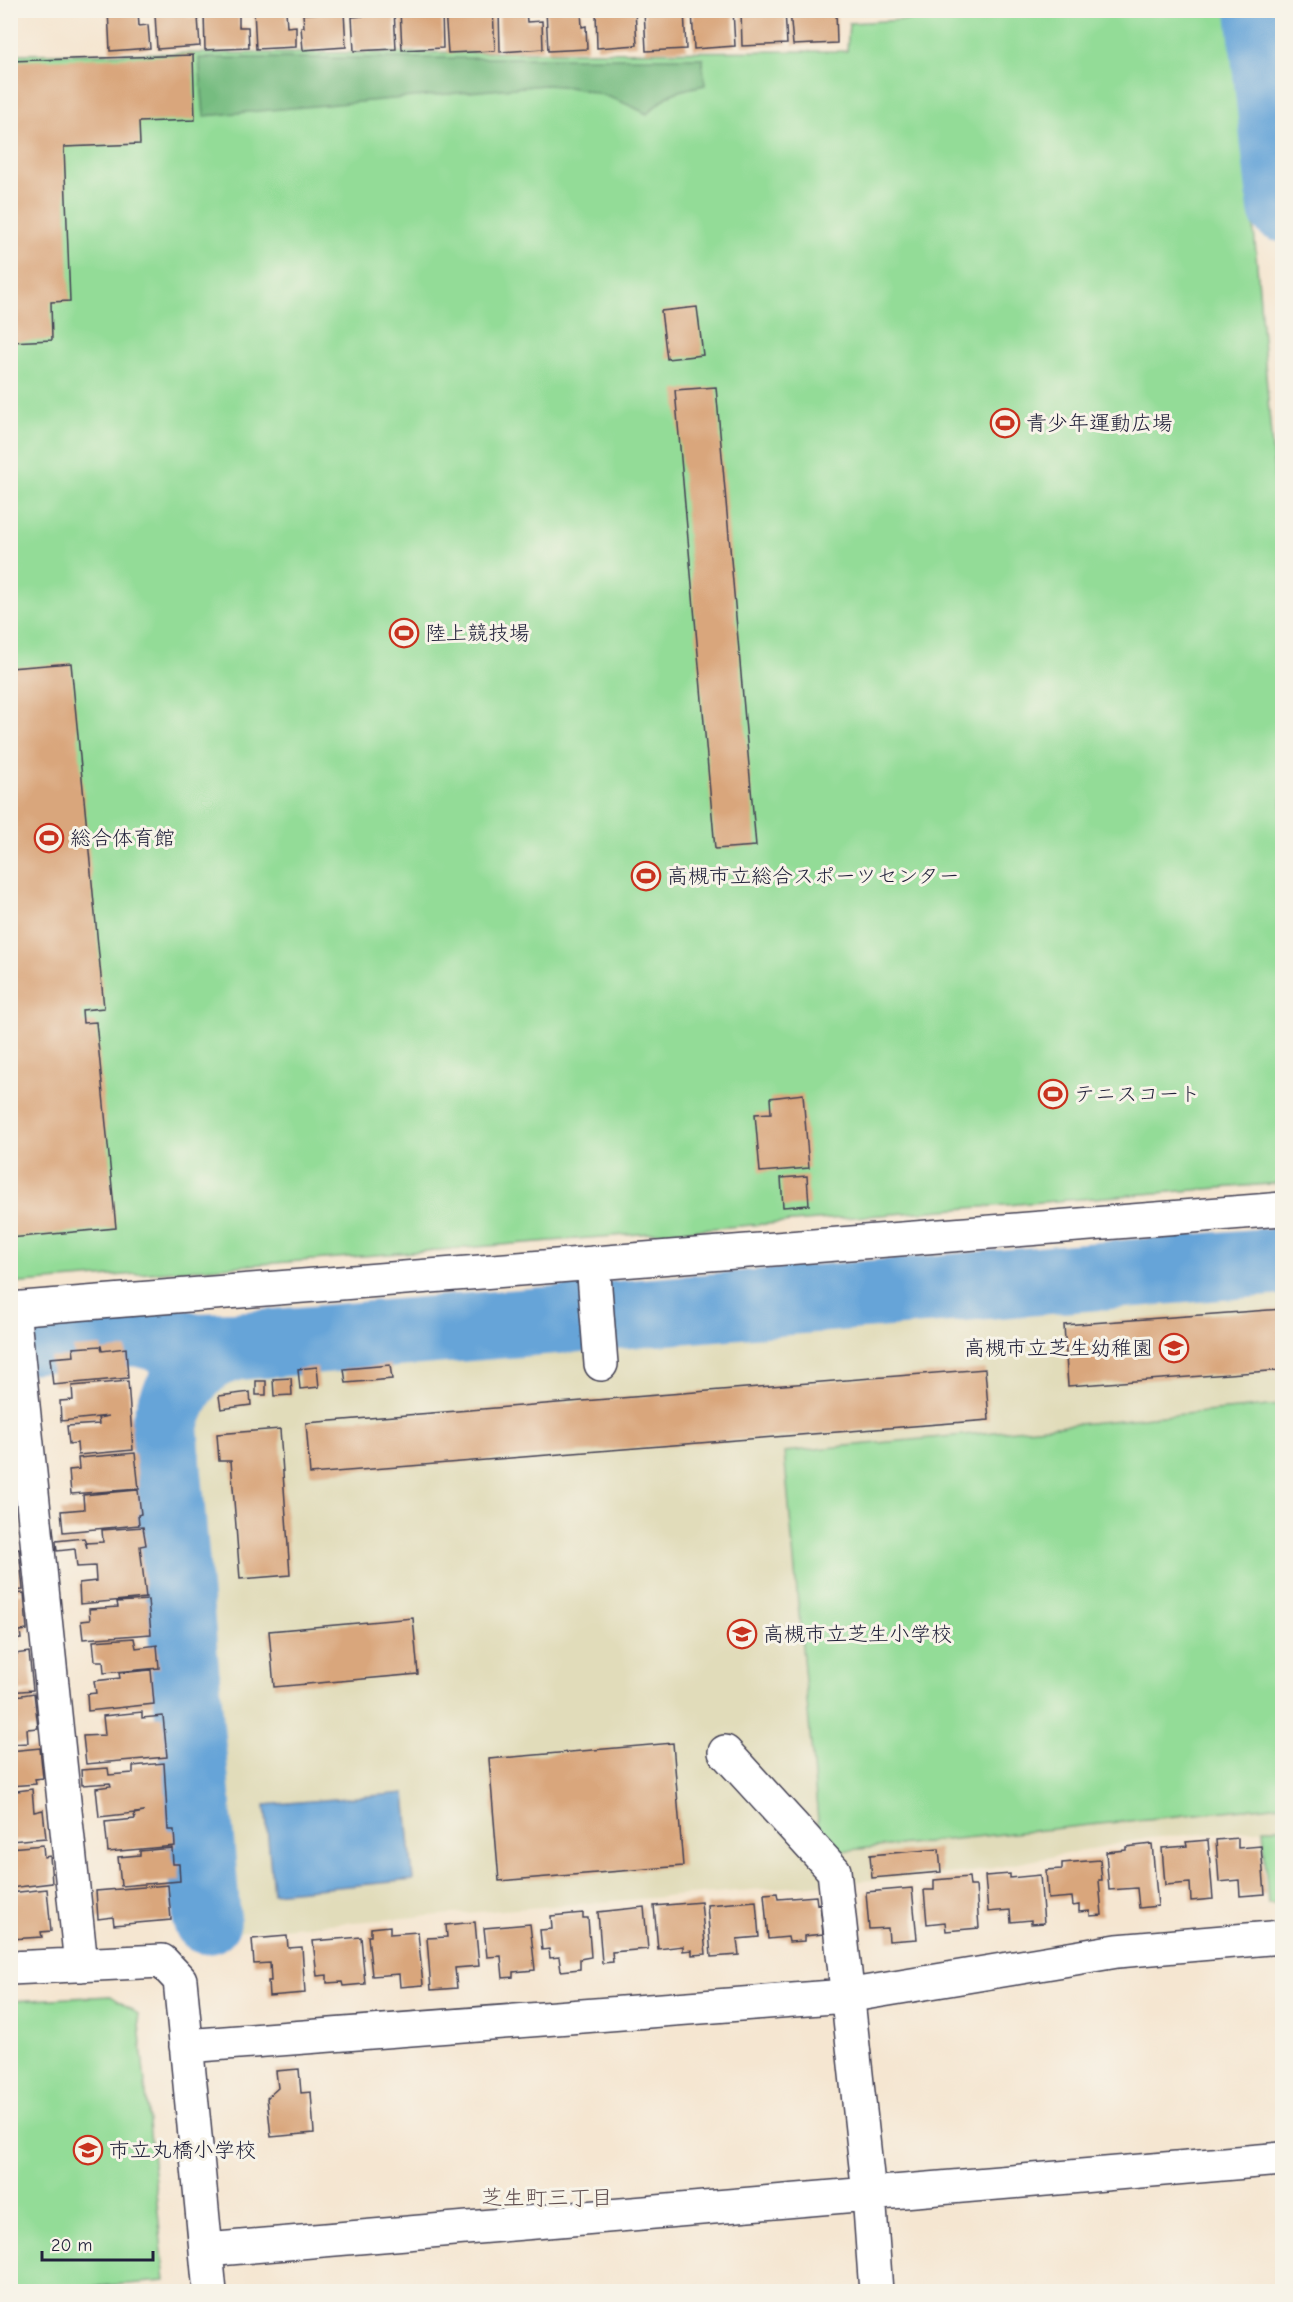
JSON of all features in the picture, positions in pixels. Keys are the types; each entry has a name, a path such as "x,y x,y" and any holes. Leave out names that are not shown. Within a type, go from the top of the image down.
{"street":[{"path":"81,1965 15,1343 594,1277 1282,1209"},
{"path":"594,1277 600,1354"},
{"path":"725,1752 834,1871 869,2194 876,2292"},
{"path":"186,2046 846,1996 1117,1951 1282,1937"},
{"path":"10,1968 162,1961 180,1980 210,2292"},
{"path":"206,2250 1282,2159"}],"shaded area":[{"name":"高槻市立芝生小学校","path":"1282,1279 1282,1828 1148,1838 973,1872 230,1932 182,1441 198,1399 235,1373"}],"green space":[{"name":"高槻市立総合スポーツセンター","path":"1063,11 1236,11 1282,569 1282,1183 11,1284 11,54 847,51 849,23"},
{"path":"199,58 702,58 705,85 673,94 647,114 623,102 598,94 545,85 204,116"},
{"path":"1279,1405 1282,1474 1282,1805 821,1853 784,1452"},
{"path":"1263,1828 1282,1828 1282,1904 1268,1904"},
{"name":"市立丸橋小学校","path":"111,1996 138,2014 165,2281 50,2291 11,2291 11,2001"}],"water":[{"path":"405,1793 413,1880 273,1893 265,1805"}],"building":[{"path":"108,10 138,10 139,26 148,25 150,48 110,51"},
{"path":"239,10 239,27 248,27 249,48 205,50 204,12"},
{"path":"254,10 286,10 287,27 296,26 296,47 256,49"},
{"path":"394,10 396,49 354,51 352,17 363,16 363,12"},
{"path":"400,10 442,10 443,48 402,50"},
{"path":"445,10 493,10 495,51 448,53"},
{"path":"499,10 526,10 527,22 542,21 543,49 500,52"},
{"path":"546,10 581,10 582,27 586,26 587,49 548,51"},
{"path":"596,10 635,10 637,45 597,48"},
{"path":"644,10 684,10 686,49 646,51"},
{"path":"692,10 733,10 735,46 694,49"},
{"path":"741,10 785,10 787,44 742,46"},
{"path":"790,10 836,10 837,43 793,45"},
{"path":"187,12 187,17 198,17 200,46 157,49 155,14"},
{"path":"344,12 346,47 303,50 301,27 304,27 303,14"},
{"path":"193,55 195,120 139,122 140,144 64,147 70,301 51,302 52,340 10,342 10,61"},
{"path":"697,307 703,355 667,359 661,311"},
{"path":"716,387 756,846 715,849 675,390"},
{"name":"総合体育館","path":"71,663 104,1008 82,1010 83,1023 96,1022 116,1228 10,1238 10,668"},
{"path":"803,1094 809,1168 760,1172 755,1114 771,1113 770,1098"},
{"path":"807,1176 809,1205 783,1207 781,1178"},
{"name":"高槻市立芝生幼稚園","path":"1282,1309 1282,1370 1068,1386 1064,1325"},
{"path":"101,1346 102,1351 126,1348 128,1378 53,1385 50,1358 74,1356 73,1348"},
{"path":"390,1365 392,1379 346,1383 344,1369"},
{"path":"317,1367 319,1387 300,1389 298,1369"},
{"path":"985,1369 989,1420 310,1474 306,1423"},
{"path":"291,1378 292,1395 274,1396 273,1379"},
{"path":"128,1381 133,1450 78,1455 77,1443 69,1444 67,1426 99,1424 98,1418 109,1416 61,1421 60,1401 73,1400 72,1386"},
{"path":"256,1381 266,1381 266,1395 256,1395"},
{"path":"250,1392 251,1405 221,1409 219,1396"},
{"path":"280,1429 290,1575 240,1579 231,1461 219,1461 217,1434"},
{"path":"135,1453 139,1489 71,1494 69,1470 79,1469 78,1458"},
{"path":"138,1490 141,1514 138,1515 139,1525 63,1532 61,1511 84,1509 83,1495"},
{"path":"10,1497 12,1497 15,1527 10,1527"},
{"path":"143,1527 146,1545 140,1546 146,1598 80,1604 79,1583 96,1581 95,1566 77,1567 75,1549 57,1551 56,1541 84,1538 87,1548 86,1543 103,1542 102,1530"},
{"path":"19,1549 23,1590 10,1591 10,1550"},
{"path":"24,1593 27,1630 20,1631 21,1639 10,1640 10,1594"},
{"path":"148,1600 151,1634 83,1639 81,1621 90,1620 89,1609 118,1607 117,1602"},
{"path":"413,1618 418,1674 274,1687 269,1631"},
{"path":"134,1638 136,1648 157,1645 159,1668 104,1673 103,1661 95,1661 93,1641"},
{"path":"10,1647 14,1647 15,1654 29,1652 33,1690 10,1692"},
{"path":"151,1670 154,1704 88,1711 87,1694 96,1693 94,1681 120,1678 119,1673"},
{"path":"34,1693 38,1728 27,1729 28,1743 10,1744 10,1697"},
{"path":"142,1712 142,1718 163,1716 167,1757 86,1764 83,1736 105,1735 103,1716"},
{"path":"673,1743 683,1866 499,1881 489,1759"},
{"path":"40,1748 43,1778 35,1779 36,1784 10,1786 10,1751"},
{"path":"164,1763 168,1830 174,1830 175,1846 108,1852 105,1822 135,1819 134,1814 144,1812 99,1817 96,1788 111,1786 110,1783 82,1785 81,1770 108,1768 109,1775 133,1773 133,1766"},
{"path":"32,1789 34,1812 43,1810 46,1838 10,1841 10,1792"},
{"path":"1238,1838 1238,1848 1261,1846 1265,1894 1240,1896 1239,1880 1219,1882 1216,1840"},
{"path":"1208,1840 1213,1899 1191,1901 1190,1883 1165,1885 1162,1848 1187,1846 1186,1842"},
{"path":"1152,1844 1158,1906 1139,1908 1137,1888 1109,1890 1106,1852"},
{"path":"43,1845 44,1857 50,1856 52,1883 10,1888 10,1848"},
{"path":"172,1848 173,1864 179,1864 180,1881 121,1886 118,1857 140,1855 140,1851"},
{"path":"939,1849 941,1872 872,1878 870,1855"},
{"path":"1100,1860 1102,1915 1090,1916 1090,1911 1079,1912 1079,1905 1073,1906 1072,1897 1048,1899 1046,1870 1062,1869 1062,1863"},
{"path":"1010,1874 1010,1878 1040,1875 1044,1923 1031,1924 1031,1920 1011,1922 1010,1910 988,1912 985,1876"},
{"path":"969,1877 970,1886 976,1886 979,1928 946,1931 945,1922 927,1924 924,1890 934,1890 934,1880"},
{"path":"168,1885 171,1920 114,1925 113,1917 98,1919 96,1891"},
{"path":"912,1888 917,1939 889,1941 888,1928 869,1929 866,1892"},
{"path":"47,1889 51,1931 41,1932 42,1937 11,1939 10,1893"},
{"path":"777,1893 778,1899 816,1896 817,1904 820,1903 823,1934 804,1936 804,1941 789,1942 788,1937 768,1939 764,1894"},
{"path":"756,1901 759,1937 737,1939 739,1955 711,1957 707,1905"},
{"path":"701,1902 706,1954 692,1955 692,1950 683,1951 683,1946 658,1949 654,1906"},
{"path":"644,1907 648,1949 612,1952 613,1962 602,1963 598,1912"},
{"path":"583,1913 583,1918 588,1918 591,1957 580,1959 580,1969 561,1971 559,1957 550,1958 549,1949 542,1950 540,1930 552,1929 551,1916"},
{"path":"475,1922 479,1966 455,1968 457,1988 431,1990 427,1938 447,1937 446,1925"},
{"path":"530,1924 535,1970 513,1972 513,1977 503,1978 501,1956 487,1957 484,1928"},
{"path":"390,1926 390,1934 418,1932 423,1985 400,1987 399,1974 372,1976 368,1936 371,1936 371,1928"},
{"path":"287,1936 288,1948 302,1947 305,1993 269,1996 270,1963 254,1964 252,1939"},
{"path":"361,1937 365,1984 343,1986 342,1982 327,1983 327,1975 317,1976 313,1941"},
{"path":"299,2069 301,2093 311,2092 314,2133 271,2137 267,2098 278,2088 276,2071"}],"waterway":[{"path":"1260,10 1282,208"},
{"path":"207,1920 164,1428 183,1384 205,1359 237,1346 1282,1261"},
{"path":"10,1341 137,1332 195,1347 237,1346"}],"place":[{"name":"青少年運動広場","path":"1005,423"},
{"name":"陸上競技場","path":"404,633"},
{"name":"総合体育館","path":"49,838"},
{"name":"高槻市立総合スポーツセンター","path":"646,876"},
{"name":"テニスコート","path":"1053,1094"},
{"name":"高槻市立芝生幼稚園","path":"1174,1348"},
{"name":"高槻市立芝生小学校","path":"742,1634"},
{"name":"市立丸橋小学校","path":"88,2150"}],"district":[{"name":"芝生町三丁目","path":"547,2197"}]}
